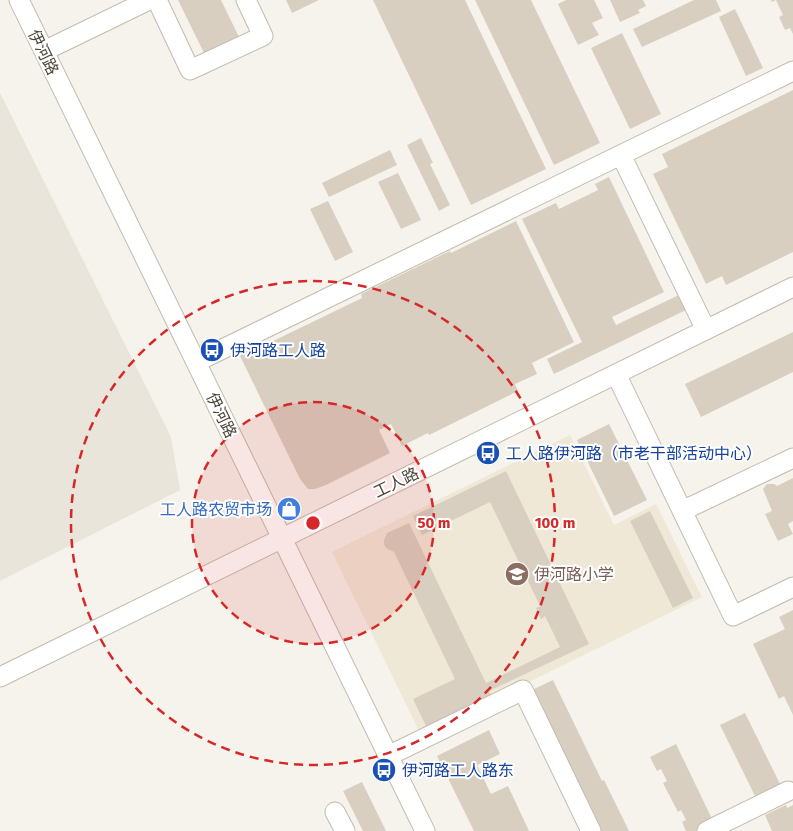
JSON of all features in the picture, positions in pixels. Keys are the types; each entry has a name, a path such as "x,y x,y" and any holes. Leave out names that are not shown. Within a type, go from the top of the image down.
{"street":[{"name":"伊河路","path":"19,0 425,831"},
{"path":"44,51 148,0"},
{"path":"157,0 190,70 263,36 246,0"},
{"path":"196,362 793,71"},
{"path":"621,155 706,330"},
{"name":"工人路","path":"0,677 793,287"},
{"path":"616,374 733,616 793,587"},
{"path":"682,511 793,458"},
{"path":"388,756 523,690 592,831"},
{"path":"707,831 788,791"},
{"path":"336,812 345,831"}],"shaded area":[{"path":"0,93 171,437 180,490 0,581"},
{"name":"伊河路小学","path":"570,435 614,525 656,504 702,597 421,735 332,552"}],"building":[{"path":"178,0 221,0 239,37 204,53"},
{"path":"286,0 319,0 292,13"},
{"path":"373,0 465,0 546,169 471,205"},
{"path":"475,0 531,0 600,143 554,165"},
{"path":"566,0 594,0 603,18 592,23 599,35 578,45 558,4"},
{"path":"610,0 643,0 646,6 638,10 640,13 620,22"},
{"path":"694,0 716,0 721,11 642,47 633,29"},
{"path":"776,0 793,0 793,34 790,28 785,30 779,17 783,15"},
{"path":"735,9 763,68 746,76 719,17"},
{"path":"622,33 661,114 630,129 591,48"},
{"path":"793,90 793,252 726,285 722,276 706,284 653,174 668,167 662,154"},
{"path":"421,138 433,163 430,164 450,205 439,211 407,145"},
{"path":"390,150 397,165 329,197 322,183"},
{"path":"398,173 421,220 401,229 378,182"},
{"path":"609,177 664,292 612,317 616,325 679,295 686,310 554,374 547,359 582,342 522,219 556,203 559,209 598,190 595,184"},
{"path":"328,201 353,252 335,261 310,209"},
{"path":"516,221 574,342 532,363 537,374 515,384 518,391 429,435 428,433 402,446 391,424 379,430 390,453 326,485 315,489 308,489 300,479 239,354 265,341 267,344 362,298 361,294"},
{"path":"793,332 793,372 701,417 685,384"},
{"path":"609,424 647,500 614,516 577,440"},
{"path":"506,471 589,644 489,691 492,697 427,728 413,699 455,679 394,552 386,548 384,544 387,533 409,523 486,683 560,647 545,616 541,619 536,608 540,606 490,502 422,535 413,516"},
{"path":"793,478 793,521 788,524 793,534 778,541 765,514 772,511 763,489 767,484 777,486"},
{"path":"650,511 693,598 673,608 630,521"},
{"path":"793,610 793,715 784,696 779,699 753,644 785,629 779,617"},
{"path":"553,680 602,781 604,780 629,831 601,831 532,690"},
{"path":"745,713 781,786 756,798 720,725"},
{"path":"489,730 500,754 477,765 491,794 508,786 529,831 474,831 437,756"},
{"path":"676,744 714,823 698,831 686,831 682,822 686,820 681,810 678,812 663,783 667,781 661,769 657,771 650,757"},
{"path":"362,782 386,831 363,831 343,791"},
{"path":"786,805 787,808 793,805 793,831 772,831 765,815"}],"place":[{"name":"伊河路工人路","path":"212,350"},
{"name":"工人路伊河路（市老干部活动中心）","path":"488,453"},
{"name":"工人路农贸市场","path":"289,509"},
{"name":"伊河路小学","path":"517,574"},
{"name":"伊河路工人路东","path":"384,770"}]}
